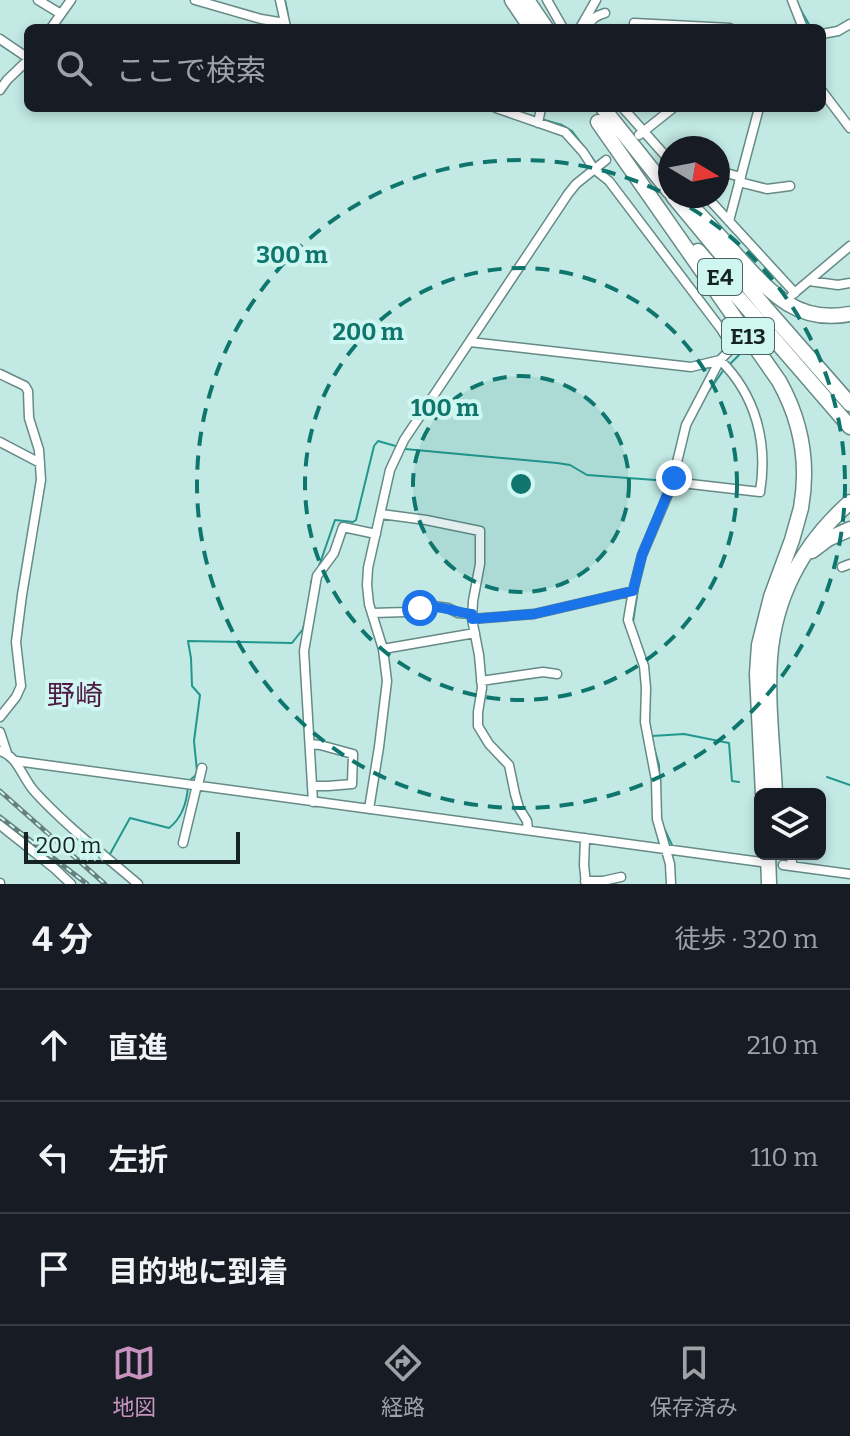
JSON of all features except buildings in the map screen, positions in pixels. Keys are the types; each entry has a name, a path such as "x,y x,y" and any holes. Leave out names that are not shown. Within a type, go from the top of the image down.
{"highway":[{"path":"512,0 528,24"},
{"path":"527,0 543,24"},
{"name":"E4","path":"600,115 658,178"},
{"name":"E4","path":"600,115 707,261 850,427"},
{"name":"E13","path":"600,115 779,381 801,435 805,460 804,492 770,658 775,788"},
{"path":"640,155 658,173"},
{"name":"E4","path":"683,208 850,404"},
{"name":"E13","path":"693,208 779,298 814,315 850,314"},
{"path":"785,579 804,538 850,490"},
{"name":"E13","path":"763,788 758,659 762,628 785,579 815,538 850,502"},
{"path":"785,579 819,545 850,529"},
{"path":"764,860 769,884"},
{"path":"776,884 779,860"}],"street":[{"path":"38,0 61,14"},
{"path":"54,24 71,0"},
{"path":"195,0 279,24"},
{"path":"280,0 286,24"},
{"path":"547,0 561,24"},
{"path":"582,24 596,0"},
{"path":"792,0 801,24"},
{"path":"589,24 596,16 605,13"},
{"path":"634,23 653,24"},
{"path":"826,33 850,24"},
{"path":"0,39 24,56"},
{"path":"0,90 24,63"},
{"path":"826,96 850,128"},
{"path":"515,112 539,117 565,132 599,165 721,329 737,343 725,365 696,402 686,425 675,482 642,555 628,620 644,666 645,722 656,780 657,819 671,849 671,884"},
{"path":"626,112 658,149"},
{"path":"642,133 668,112"},
{"path":"729,221 758,112"},
{"path":"369,809 387,681 383,649 367,585 368,568 390,470 396,454 568,194 599,165"},
{"path":"730,175 767,189 790,186"},
{"path":"717,208 793,294 850,246"},
{"path":"809,281 838,285 850,283"},
{"path":"470,342 680,367 725,365"},
{"path":"675,482 760,492 763,453 758,423 749,401 725,365"},
{"path":"0,374 25,386 28,391 29,418 39,450 41,480 16,642 21,686 0,717"},
{"path":"1,444 40,463"},
{"path":"381,514 480,531 480,564 472,617 481,681 478,726 489,744 509,765 519,808 528,829"},
{"path":"313,802 304,651 317,576 334,553 343,527 376,534"},
{"path":"372,613 406,612 434,606 472,617 534,614 633,591"},
{"path":"383,649 475,633"},
{"path":"481,681 543,672 557,674"},
{"path":"0,732 3,752 16,761 585,838 754,857"},
{"path":"310,744 353,754 352,784 312,786"},
{"path":"16,761 34,791 138,884"},
{"path":"183,843 193,784 202,768"},
{"path":"0,825 71,884"},
{"path":"585,838 585,883 621,877"},
{"path":"781,860 793,866 850,874"},
{"path":"792,860 793,866"}],"waterway":[{"path":"285,0 288,15"},
{"path":"798,5 809,24"},
{"path":"541,119 572,131 596,163"},
{"path":"639,214 734,339"},
{"path":"730,364 741,353 738,344"},
{"path":"706,395 725,368"},
{"path":"318,569 335,520 356,520 374,446 378,441 399,447"},
{"path":"405,449 557,463 570,465 587,475 669,481"},
{"path":"666,508 675,488"},
{"path":"311,591 313,578"},
{"path":"633,622 638,589"},
{"path":"190,780 197,771 194,741 200,695 192,686 188,641 292,643 303,629 307,613"},
{"path":"641,647 649,679 649,711"},
{"path":"652,736 684,734 729,743 732,781 739,782"},
{"path":"652,741 659,765 660,794"},
{"path":"827,777 850,785"},
{"path":"110,854 130,818 169,828 183,809 188,786"},
{"path":"662,824 673,847"}],"railway":[{"path":"0,791 105,884"},
{"path":"0,817 87,884"}],"district":[{"name":"野崎","path":"75,695"}],"route":[{"path":"420,608 448,608 458,613 472,614 472,619 534,614 633,591 642,555 674,478"}]}
